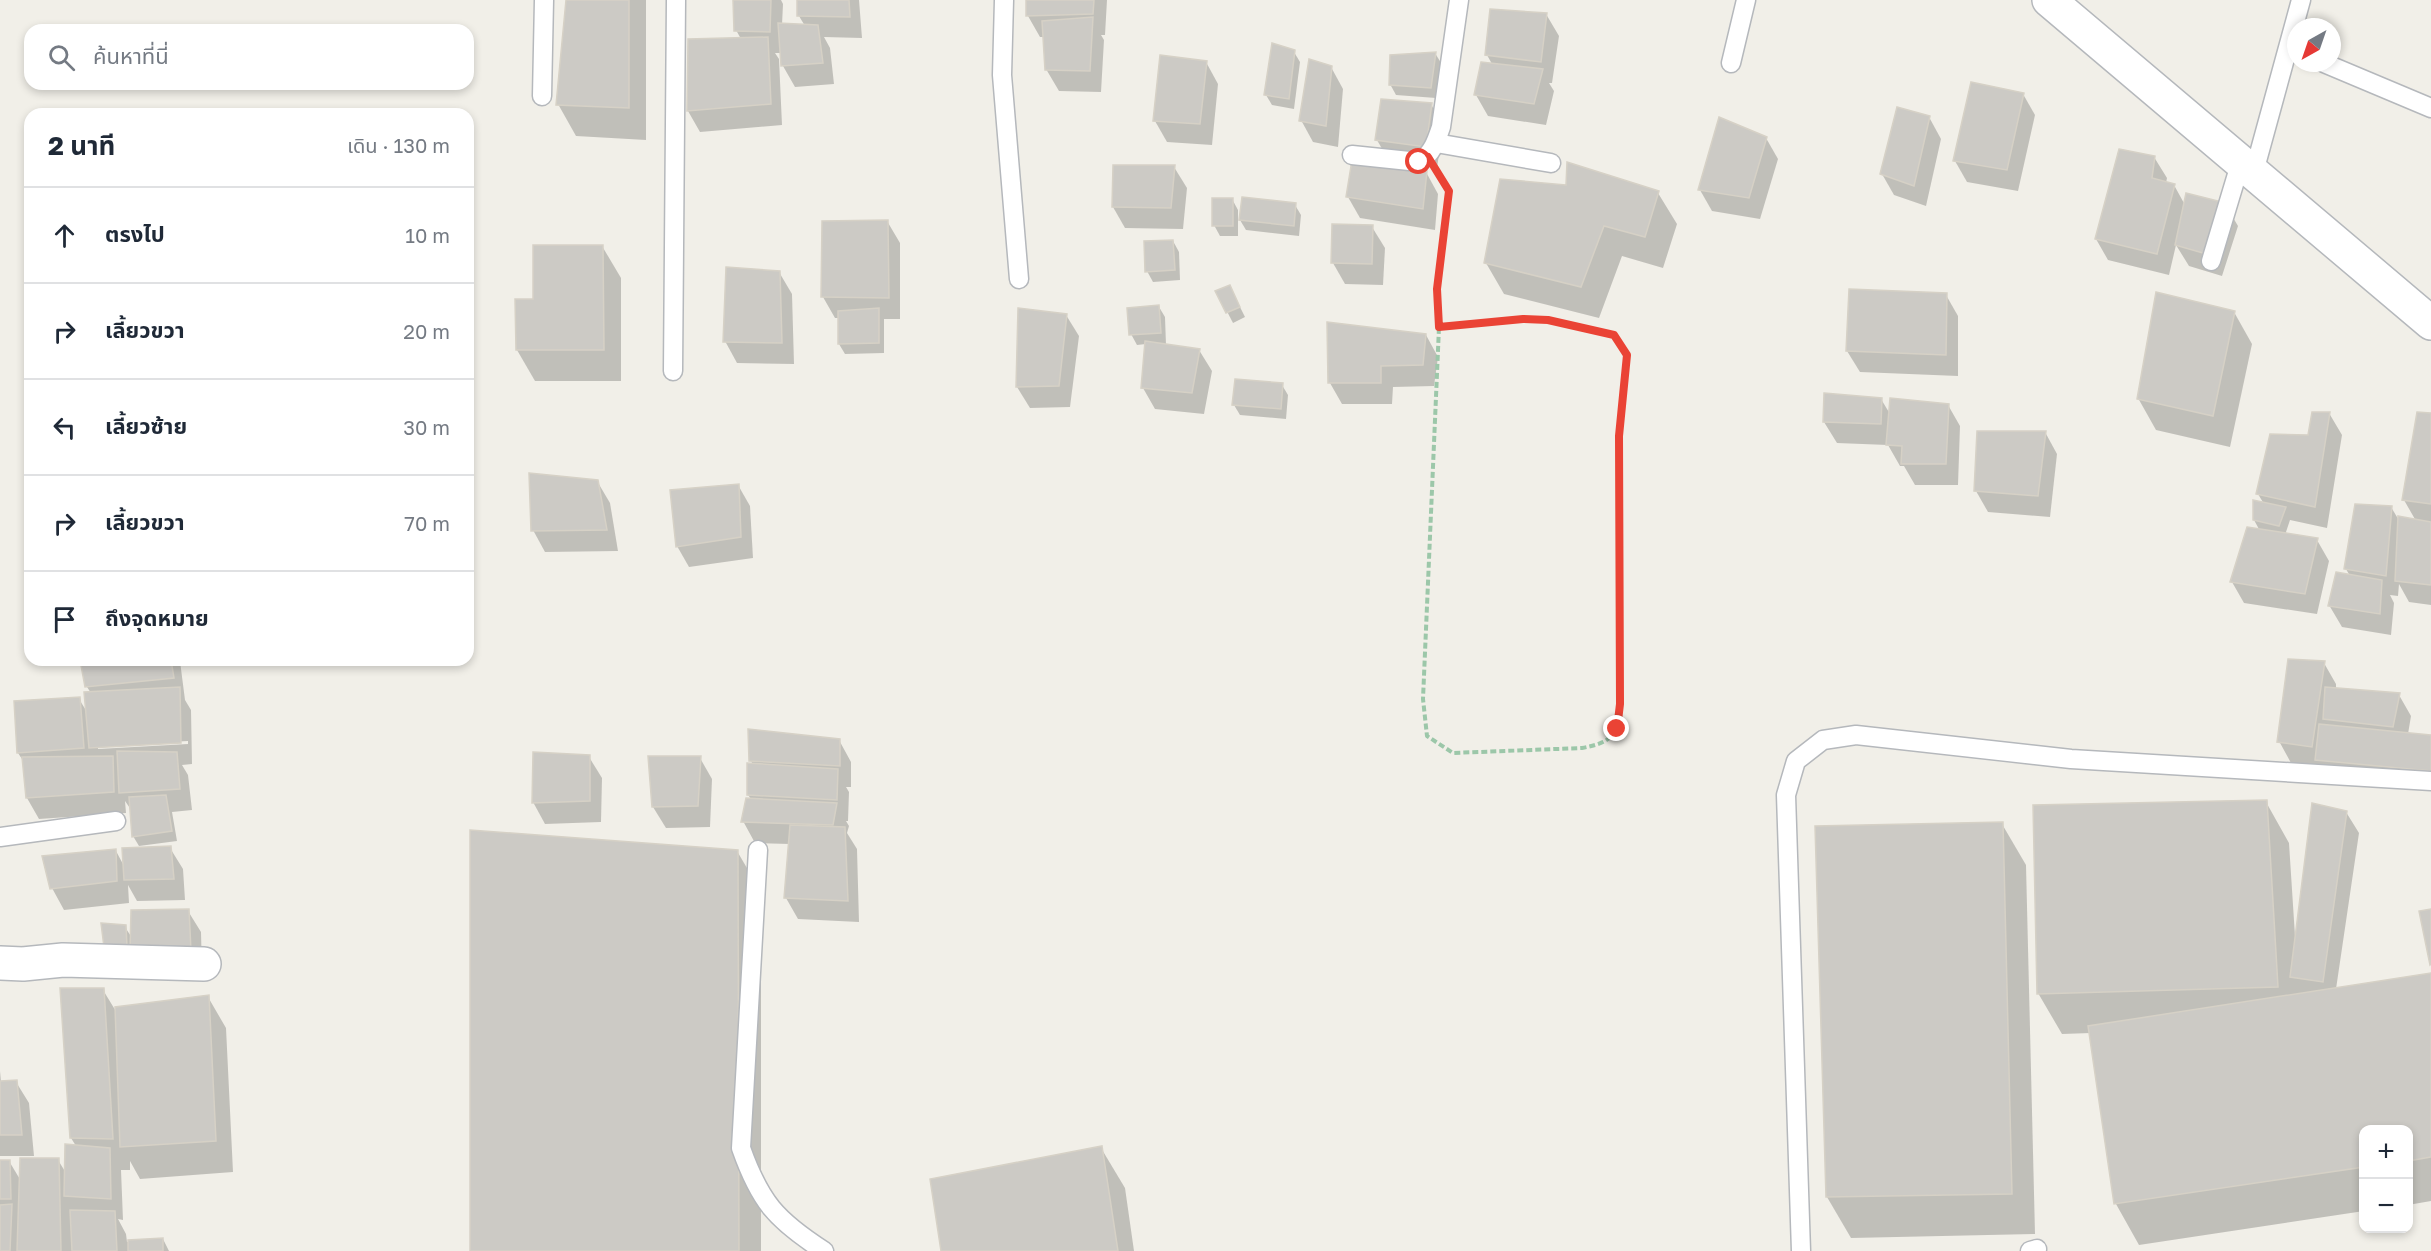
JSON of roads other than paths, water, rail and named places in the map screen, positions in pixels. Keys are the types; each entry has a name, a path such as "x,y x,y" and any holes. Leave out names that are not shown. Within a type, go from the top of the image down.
{"street":[{"path":"2049,0 2247,167 2429,313"},
{"path":"0,963 24,964 63,960 204,964"}],"lane":[{"path":"543,96 544,0"},
{"path":"673,371 676,0"},
{"path":"1004,0 1002,75 1019,279"},
{"path":"1352,155 1419,162 1432,150 1441,127 1459,0"},
{"path":"1731,63 1746,0"},
{"path":"2298,18 2301,0"},
{"path":"2211,261 2287,62"},
{"path":"2341,70 2431,108"},
{"path":"1432,150 1551,163"},
{"path":"1801,1251 1786,795 1796,761 1823,740 1856,735 2071,759 2431,781"},
{"path":"0,837 116,821"},
{"path":"758,850 741,1148 753,1182 776,1216 824,1251"}]}
